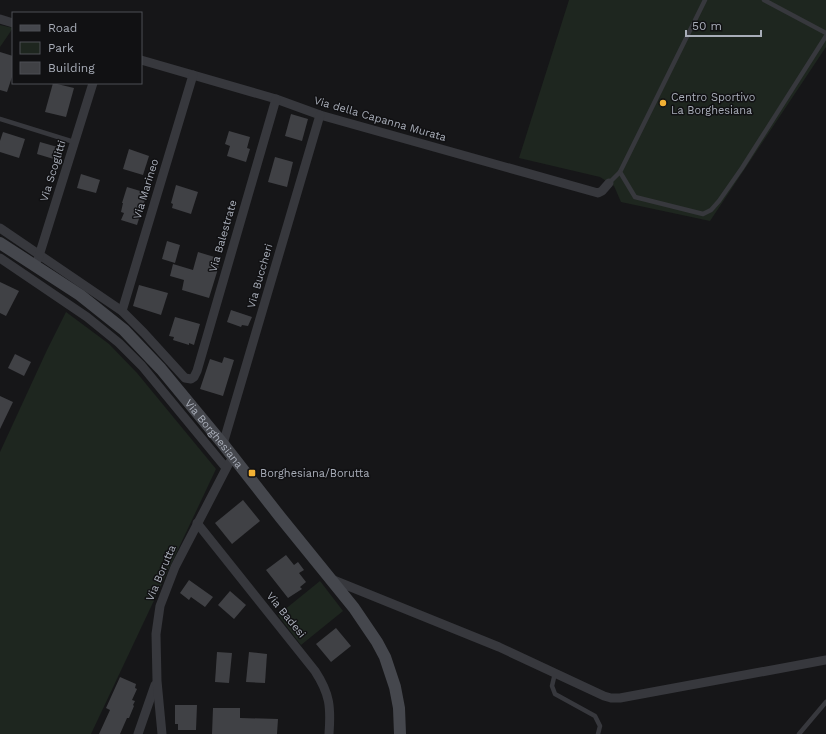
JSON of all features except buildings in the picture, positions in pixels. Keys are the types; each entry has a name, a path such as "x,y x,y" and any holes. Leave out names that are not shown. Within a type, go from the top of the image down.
{"street":[{"path":"0,19 12,23"},
{"name":"Via della Capanna Murata","path":"142,60 276,99 320,115 598,192 602,191 609,183"},
{"name":"Via Marineo","path":"122,311 193,75"},
{"name":"Via Scoglitti","path":"36,267 93,84"},
{"name":"Via Balestrate","path":"122,311 184,377 188,380 194,376 197,371 276,99"},
{"name":"Via Buccheri","path":"223,444 320,115"},
{"path":"0,228 122,311"},
{"name":"Via Borghesiana","path":"1,246 36,267 118,324 135,340 171,380 365,623 385,657 397,694 400,716 400,734"},
{"name":"Via Borghesiana","path":"0,258 86,317 119,343 142,366 226,468"},
{"path":"86,317 94,306"},
{"name":"Via Borutta","path":"162,734 157,681 156,634 160,606 171,576 197,523 233,456"},
{"name":"Via Badesi","path":"197,523 315,671 326,690 328,698 330,713 329,734"},
{"path":"330,579 499,647 604,696 616,699 826,660"},
{"path":"138,734 157,681"}],"lane":[{"path":"609,183 620,172 705,0"},
{"path":"620,172 635,197 703,214 711,210 719,201 742,168 826,35 773,2 764,0"},
{"path":"0,119 74,142"},
{"path":"555,673 552,686 555,694 595,716 600,726 598,734"},
{"path":"799,734 826,702"}],"green space":[{"name":"Centro Sportivo La Borghesiana","path":"569,0 826,0 826,47 710,221 621,202 614,186 600,177 519,158"},
{"path":"0,25 12,28 12,29 0,47"},
{"path":"66,312 109,344 137,373 216,469 91,734 0,734 0,452"},
{"path":"320,581 343,611 301,645 278,615"}],"place":[{"name":"Centro Sportivo La Borghesiana","path":"663,103"},
{"name":"Borghesiana/Borutta","path":"252,473"}]}
